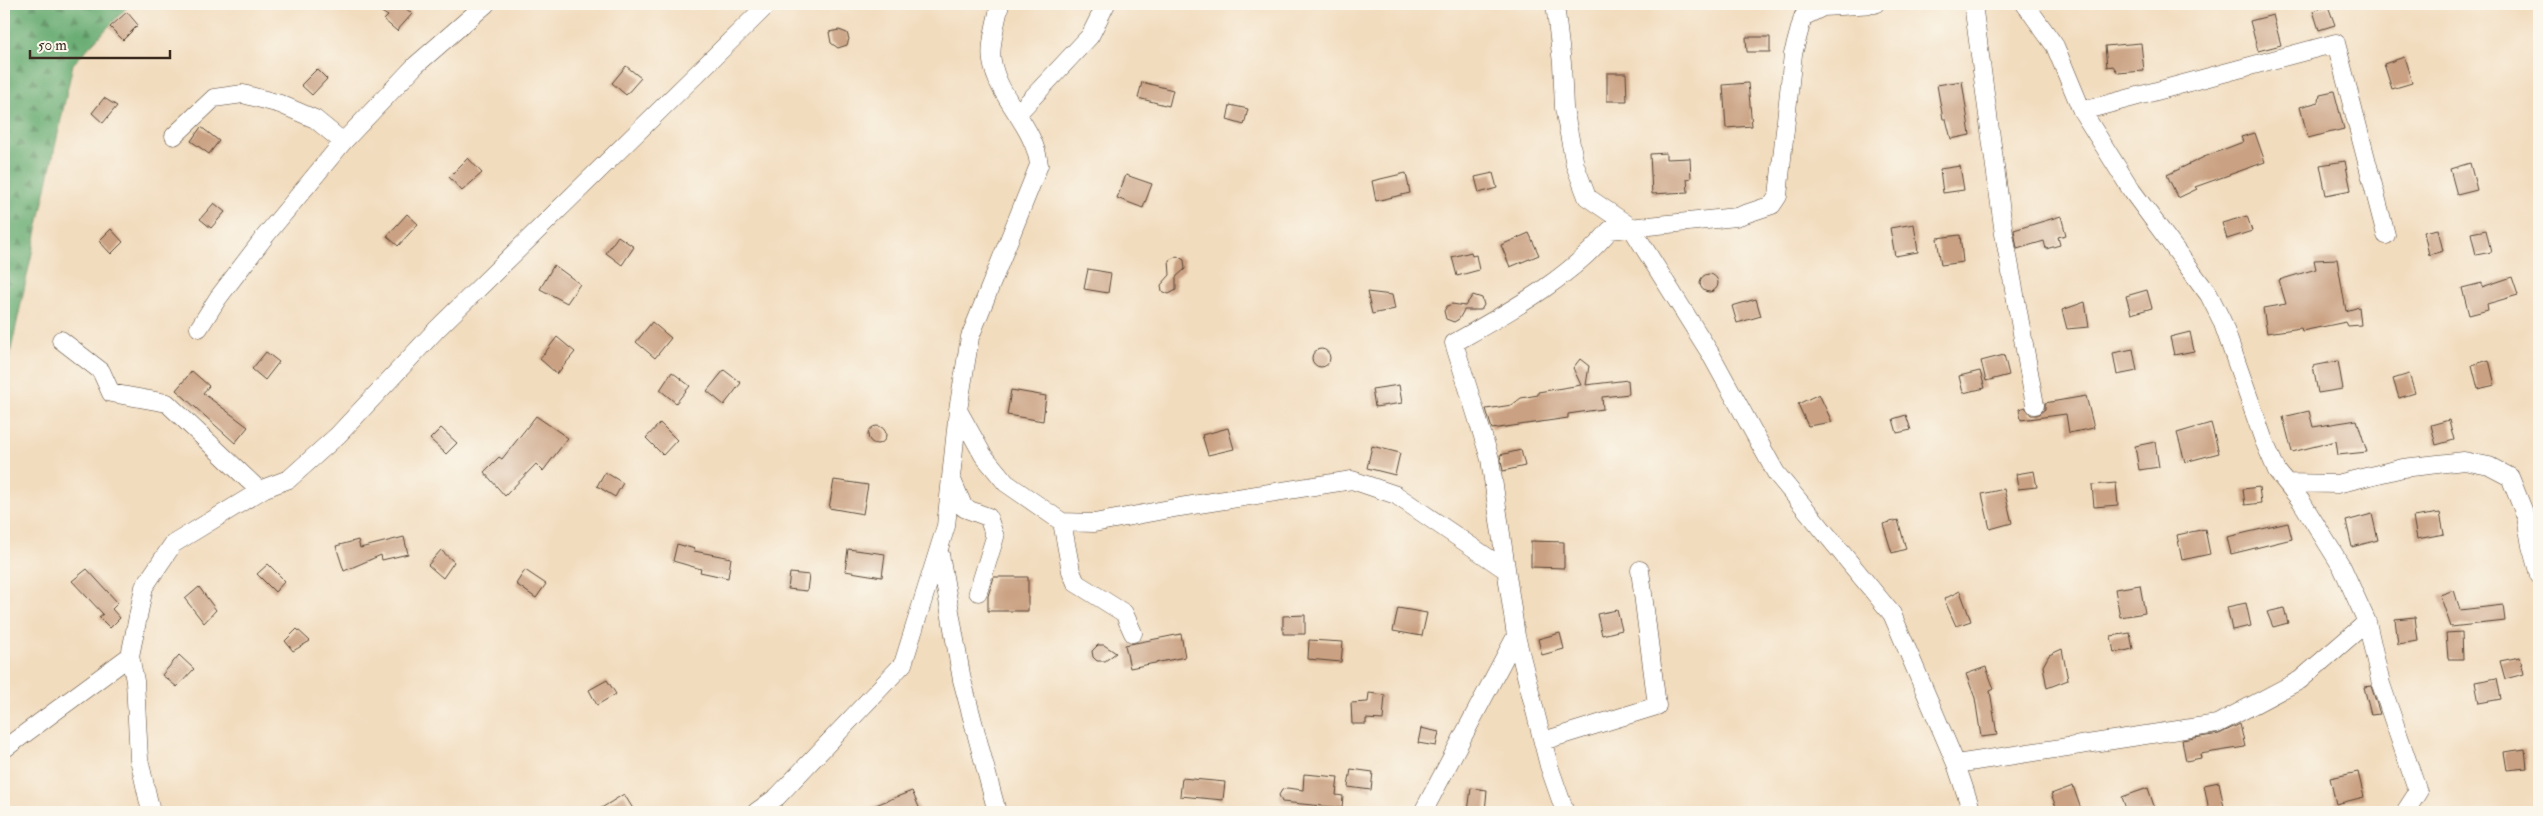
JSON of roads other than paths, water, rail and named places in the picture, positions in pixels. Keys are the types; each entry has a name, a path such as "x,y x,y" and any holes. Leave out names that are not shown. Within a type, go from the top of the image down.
{"street":[{"path":"199,328 266,235 344,142 416,65 486,4"},
{"path":"151,812 139,759 135,681 130,656 144,587 174,544 260,492 289,479 338,435 437,329 768,4"},
{"path":"756,812 777,797 902,664 940,550 946,526 958,410 970,337 1038,165 1037,152 1018,113 996,79 991,59 1000,4"},
{"path":"1018,113 1090,36 1106,4"},
{"path":"1555,4 1562,63 1564,108 1575,165 1587,197 1631,227 1710,353 1776,473 1892,614 1956,764 1972,812"},
{"path":"1564,812 1543,741 1516,636 1490,459 1454,343 1524,304 1588,256 1610,230 1736,217 1772,205 1778,196 1793,54 1802,17 1823,7 1874,4"},
{"path":"1973,4 2004,234 2035,405"},
{"path":"2025,4 2055,46 2082,111 2132,191 2209,295 2222,321 2264,441 2277,471 2301,502 2342,567 2366,622 2381,684 2418,792 2405,812"},
{"path":"2082,111 2336,43 2386,235"},
{"path":"174,136 214,98 244,94 280,104 314,119 344,142"},
{"path":"61,340 101,371 111,393 167,403 260,492"},
{"path":"958,410 983,455 1006,483 1062,522 1094,523 1180,507 1352,480 1396,495 1506,570"},
{"path":"2287,484 2337,484 2403,468 2464,461 2489,466 2510,477 2526,517 2539,575"},
{"path":"952,478 964,508 988,517 995,537 978,592"},
{"path":"1062,522 1071,571 1076,583 1124,613 1133,633"},
{"path":"940,550 962,680 997,812"},
{"path":"1543,741 1657,706 1640,570"},
{"path":"1956,764 2217,724 2300,680 2366,622"},
{"path":"1422,812 1516,636"},
{"path":"4,749 130,656"}]}
